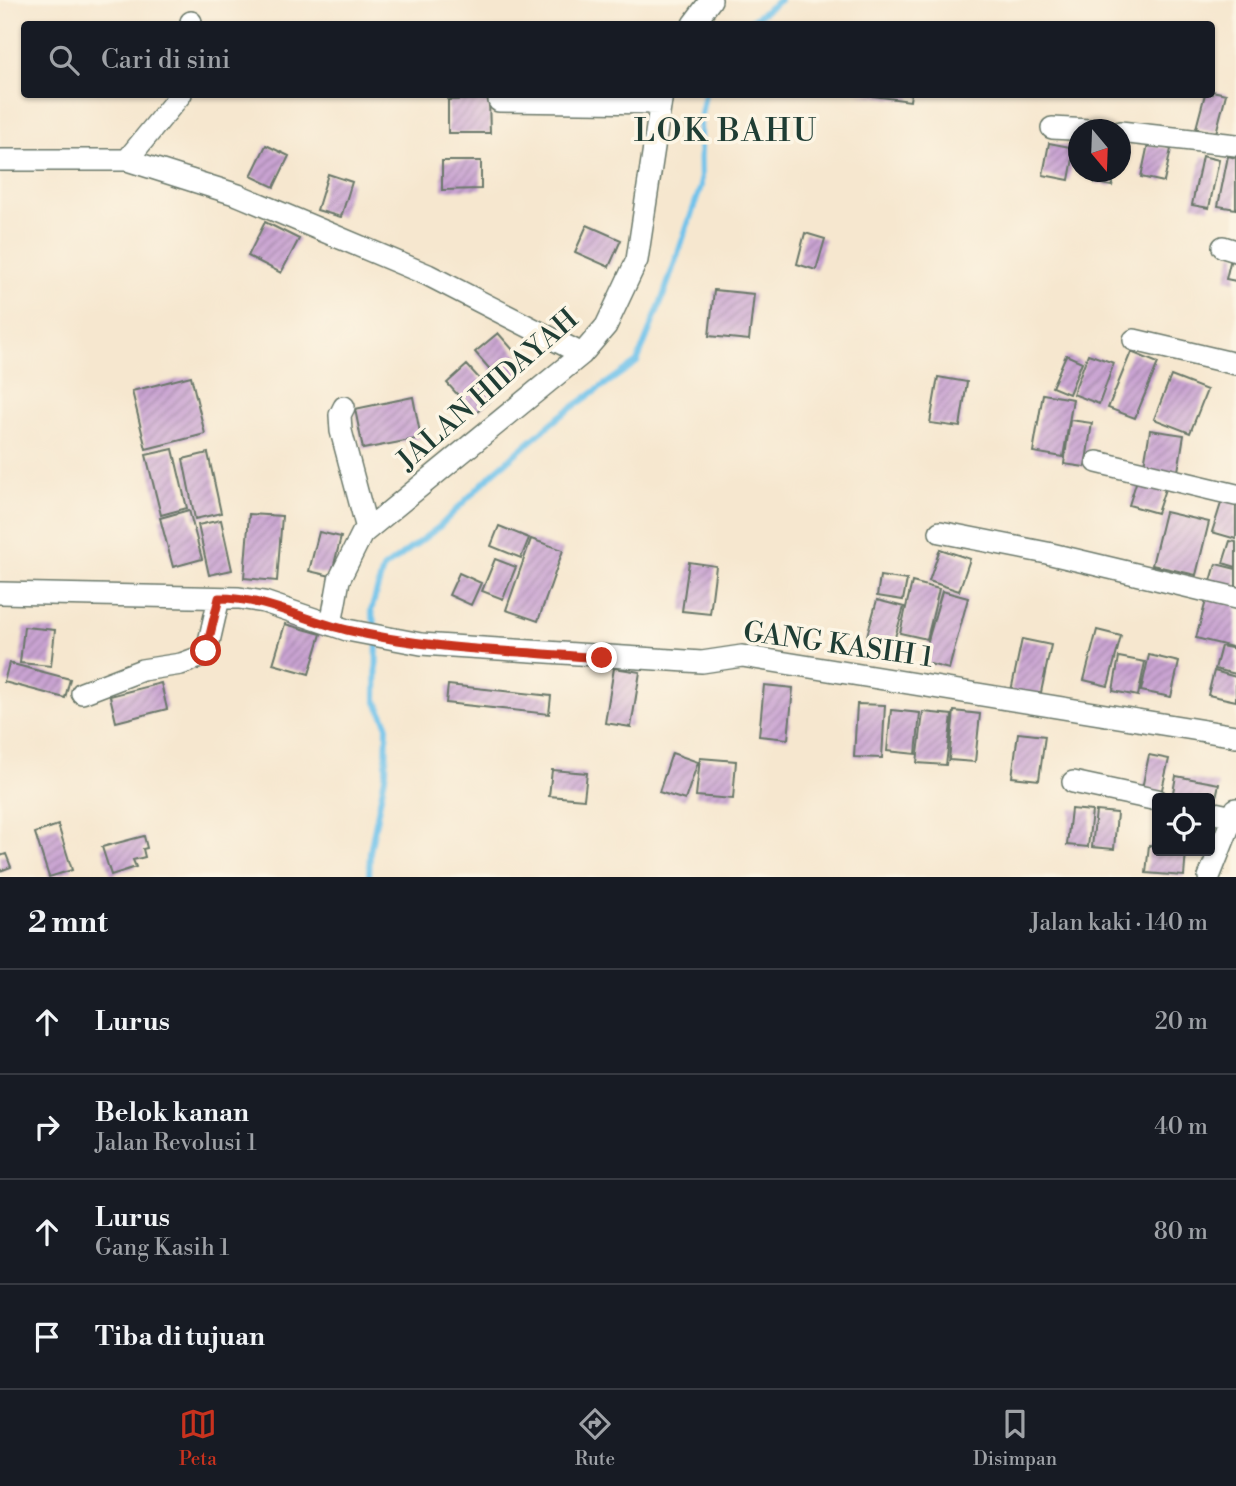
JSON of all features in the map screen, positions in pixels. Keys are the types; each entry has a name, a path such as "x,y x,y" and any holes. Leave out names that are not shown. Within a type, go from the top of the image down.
{"street":[{"path":"695,21 711,0"},
{"path":"127,159 178,98"},
{"path":"499,101 661,99"},
{"name":"JALAN HIDAYAH","path":"339,628 339,580 355,543 367,529 582,354 606,326 637,260 661,99"},
{"path":"1052,128 1068,129"},
{"path":"1131,133 1236,145"},
{"path":"0,160 127,159 238,195 415,269 582,354"},
{"path":"1134,340 1236,364"},
{"path":"344,407 340,415 341,431 367,529"},
{"path":"1097,462 1236,495"},
{"path":"940,532 1073,559 1236,597"},
{"name":"GANG KASIH 1","path":"0,593 219,598 264,602 339,628 421,644 702,662 742,656 1236,736"},
{"path":"82,693 142,670 181,664 200,657 208,646 219,598"},
{"path":"1073,782 1152,799"},
{"path":"1209,877 1235,813 1215,812"}],"building":[{"path":"1215,92 1226,94 1216,133 1196,128 1204,98 1215,98"},
{"path":"888,98 910,98 910,101"},
{"path":"489,99 490,133 448,133 448,100"},
{"path":"1049,143 1068,147 1068,180 1043,175"},
{"path":"1148,144 1171,149 1164,182 1141,177"},
{"path":"266,145 289,156 274,187 251,176"},
{"path":"1202,156 1219,160 1209,208 1192,205"},
{"path":"1228,156 1236,158 1236,209 1218,206"},
{"path":"442,161 481,161 481,189 442,190"},
{"path":"328,174 352,182 341,217 317,210"},
{"path":"1095,182 1113,182 1112,186"},
{"path":"265,222 299,239 281,273 248,256"},
{"path":"587,225 621,240 609,267 575,252"},
{"path":"805,233 825,239 816,270 797,264"},
{"path":"1232,254 1236,255 1236,281 1226,279"},
{"path":"714,290 754,294 749,340 709,336"},
{"path":"498,333 529,368 506,388 475,352"},
{"path":"1131,352 1158,363 1135,418 1108,408"},
{"path":"1088,354 1114,363 1099,404 1073,394"},
{"path":"1066,355 1082,362 1069,394 1052,387"},
{"path":"467,365 495,396 475,414 447,383"},
{"path":"191,376 205,434 146,449 132,391"},
{"path":"1171,376 1207,390 1190,433 1154,419"},
{"path":"938,377 967,382 960,427 930,423"},
{"path":"1043,394 1073,399 1063,457 1033,452"},
{"path":"413,397 421,438 363,449 355,409"},
{"path":"1070,420 1092,423 1085,467 1064,464"},
{"path":"1150,430 1184,435 1177,477 1143,471"},
{"path":"173,449 187,508 161,515 146,455"},
{"path":"208,453 221,513 195,519 183,459"},
{"path":"1137,480 1165,489 1157,513 1129,505"},
{"path":"1224,494 1236,497 1236,539 1212,532"},
{"path":"189,510 202,559 173,567 160,518"},
{"path":"1165,512 1209,522 1196,575 1152,565"},
{"path":"249,514 282,516 277,581 244,578"},
{"path":"221,520 232,570 209,575 198,525"},
{"path":"499,526 529,538 521,558 491,546"},
{"path":"319,532 341,537 331,576 309,571"},
{"path":"531,539 563,550 538,621 506,610"},
{"path":"1230,541 1236,542 1236,567 1223,563"},
{"path":"940,549 970,559 959,591 929,581"},
{"path":"495,559 516,567 503,599 482,591"},
{"path":"689,562 716,566 710,614 682,611"},
{"path":"1216,564 1236,569 1236,588 1211,581"},
{"path":"459,573 481,583 471,605 449,595"},
{"path":"880,576 907,580 903,600 877,596"},
{"path":"912,582 939,589 927,639 900,633"},
{"path":"942,591 968,598 949,669 922,662"},
{"path":"1207,597 1236,604 1236,648 1196,638"},
{"path":"877,600 904,607 892,647 866,639"},
{"path":"285,624 321,634 309,674 273,664"},
{"path":"24,627 55,630 51,666 20,663"},
{"path":"1097,630 1121,636 1108,686 1084,680"},
{"path":"1022,639 1051,645 1040,697 1011,691"},
{"path":"1221,646 1236,649 1236,674 1215,669"},
{"path":"1149,655 1179,662 1171,697 1141,691"},
{"path":"1119,657 1145,662 1138,696 1113,691"},
{"path":"9,663 70,679 65,698 4,682"},
{"path":"614,668 640,672 631,727 605,723"},
{"path":"1214,671 1236,677 1236,701 1208,695"},
{"path":"161,683 167,709 116,722 110,696"},
{"path":"448,685 551,696 549,714 446,703"},
{"path":"764,685 793,688 788,739 759,736"},
{"path":"857,704 885,705 882,758 854,757"},
{"path":"891,710 920,713 916,754 887,751"},
{"path":"954,711 980,714 975,762 949,760"},
{"path":"923,712 952,715 946,765 917,763"},
{"path":"1018,733 1045,736 1039,780 1012,777"},
{"path":"672,753 698,762 685,800 659,792"},
{"path":"1149,755 1169,759 1161,793 1152,793 1152,796 1141,793"},
{"path":"700,758 736,761 733,799 696,796"},
{"path":"552,770 587,773 584,799 549,796"},
{"path":"1176,776 1219,784 1215,802 1215,793 1173,793"},
{"path":"1071,809 1092,811 1088,847 1067,845"},
{"path":"1096,811 1117,813 1114,849 1092,847"},
{"path":"58,825 72,870 49,877 35,833"},
{"path":"144,836 147,848 143,849 145,857 133,860 136,867 111,875 102,847"},
{"path":"1149,845 1152,845 1152,856 1186,856 1184,876 1146,873"},
{"path":"6,854 11,867 0,871 0,856"}],"waterway":[{"path":"751,21 780,0"},
{"path":"369,877 370,852 386,771 387,724 376,700 377,631 371,611 383,569 439,527 494,472 560,416 637,362 664,294 701,186 700,120 704,98"}],"district":[{"name":"LOK BAHU","path":"726,131"}],"route":[{"path":"206,651 219,598 239,598 264,602 346,630 421,644 602,658"}]}
